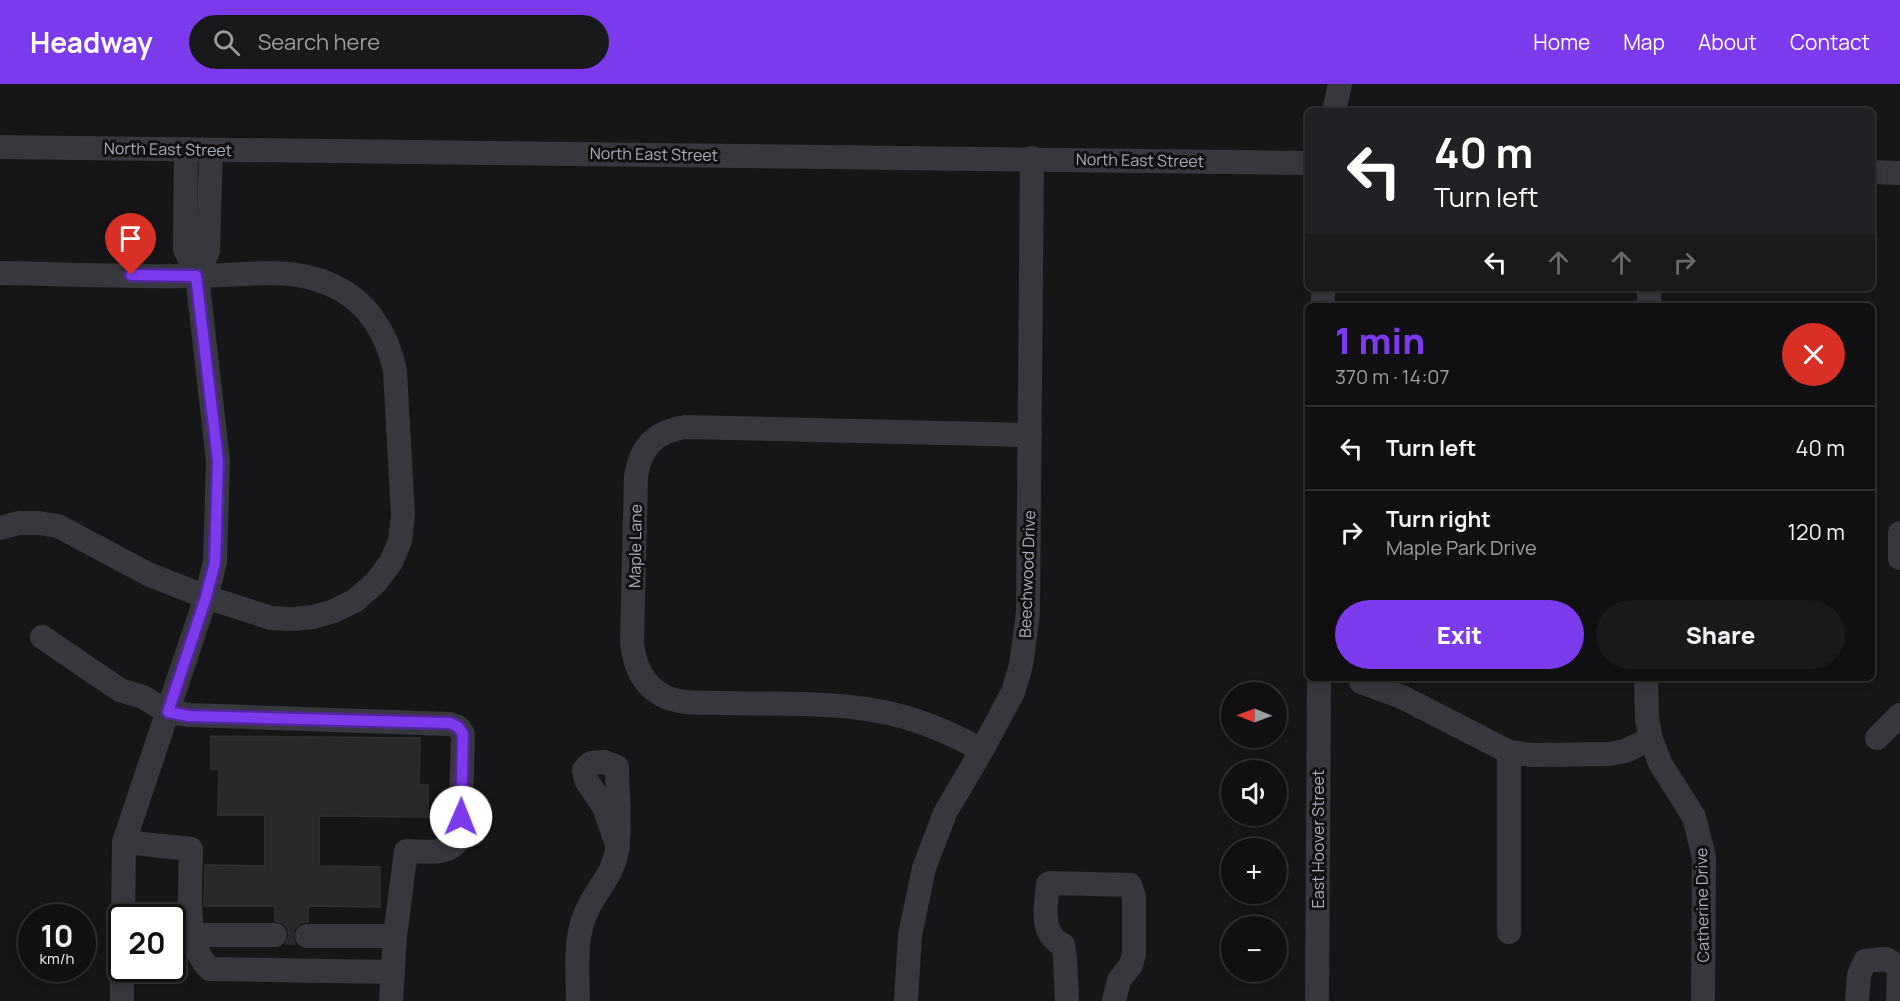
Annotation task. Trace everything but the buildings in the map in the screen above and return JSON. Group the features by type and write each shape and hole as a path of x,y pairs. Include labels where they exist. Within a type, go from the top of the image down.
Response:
{"street":[{"path":"1335,108 1340,84"},
{"name":"North East Street","path":"0,147 1305,163"},
{"path":"123,904 124,843 206,597 215,562 218,461 196,276 185,249 186,150"},
{"path":"196,276 208,251 211,150"},
{"name":"Beechwood Drive","path":"906,1001 910,935 924,868 945,813 1013,692 1025,642 1028,613 1032,158"},
{"path":"1875,172 1900,173"},
{"path":"0,273 196,276 290,274 309,277 347,293 373,318 391,350 395,371 403,515 400,542 391,562 376,582 356,600 334,611 313,617 271,618 206,597 148,574 58,526 38,522 19,523 0,528"},
{"name":"Maple Lane","path":"982,750 950,732 912,718 878,710 826,705 689,702 663,696 652,689 637,668 632,642 636,476 644,451 651,442 672,429 685,427 1030,435"},
{"path":"1900,533 1900,558"},
{"path":"42,637 120,690 143,697 168,712 189,716 450,723 458,727 463,734 460,838 449,850 406,850 394,936 391,1001"},
{"name":"East Hoover Street","path":"1317,1001 1319,681"},
{"name":"Catherine Drive","path":"1646,681 1647,719 1651,739 1660,763 1694,817 1704,857 1703,1001"},
{"path":"1360,682 1402,697 1509,752 1532,755 1610,754 1624,751 1651,739"},
{"path":"1877,738 1900,715"},
{"path":"1509,752 1509,932"},
{"path":"124,843 191,849 191,918 198,953 203,963 210,969 393,972"},
{"path":"578,1001 581,925 594,897 609,876 618,847"},
{"path":"1067,1001 1063,945 1056,942 1049,933 1046,923 1047,892 1050,883 1130,885 1134,896 1134,954 1131,965 1119,980 1114,1001"},
{"path":"194,935 274,936"},
{"path":"308,936 394,936"},
{"path":"1857,1001 1858,975 1865,961 1886,959 1899,967 1899,1001"},
{"path":"122,982 122,1001"}],"route":[{"path":"131,275 196,276 218,461 215,562 206,597 168,712 189,716 450,723 458,727 463,734 461,817"}]}
